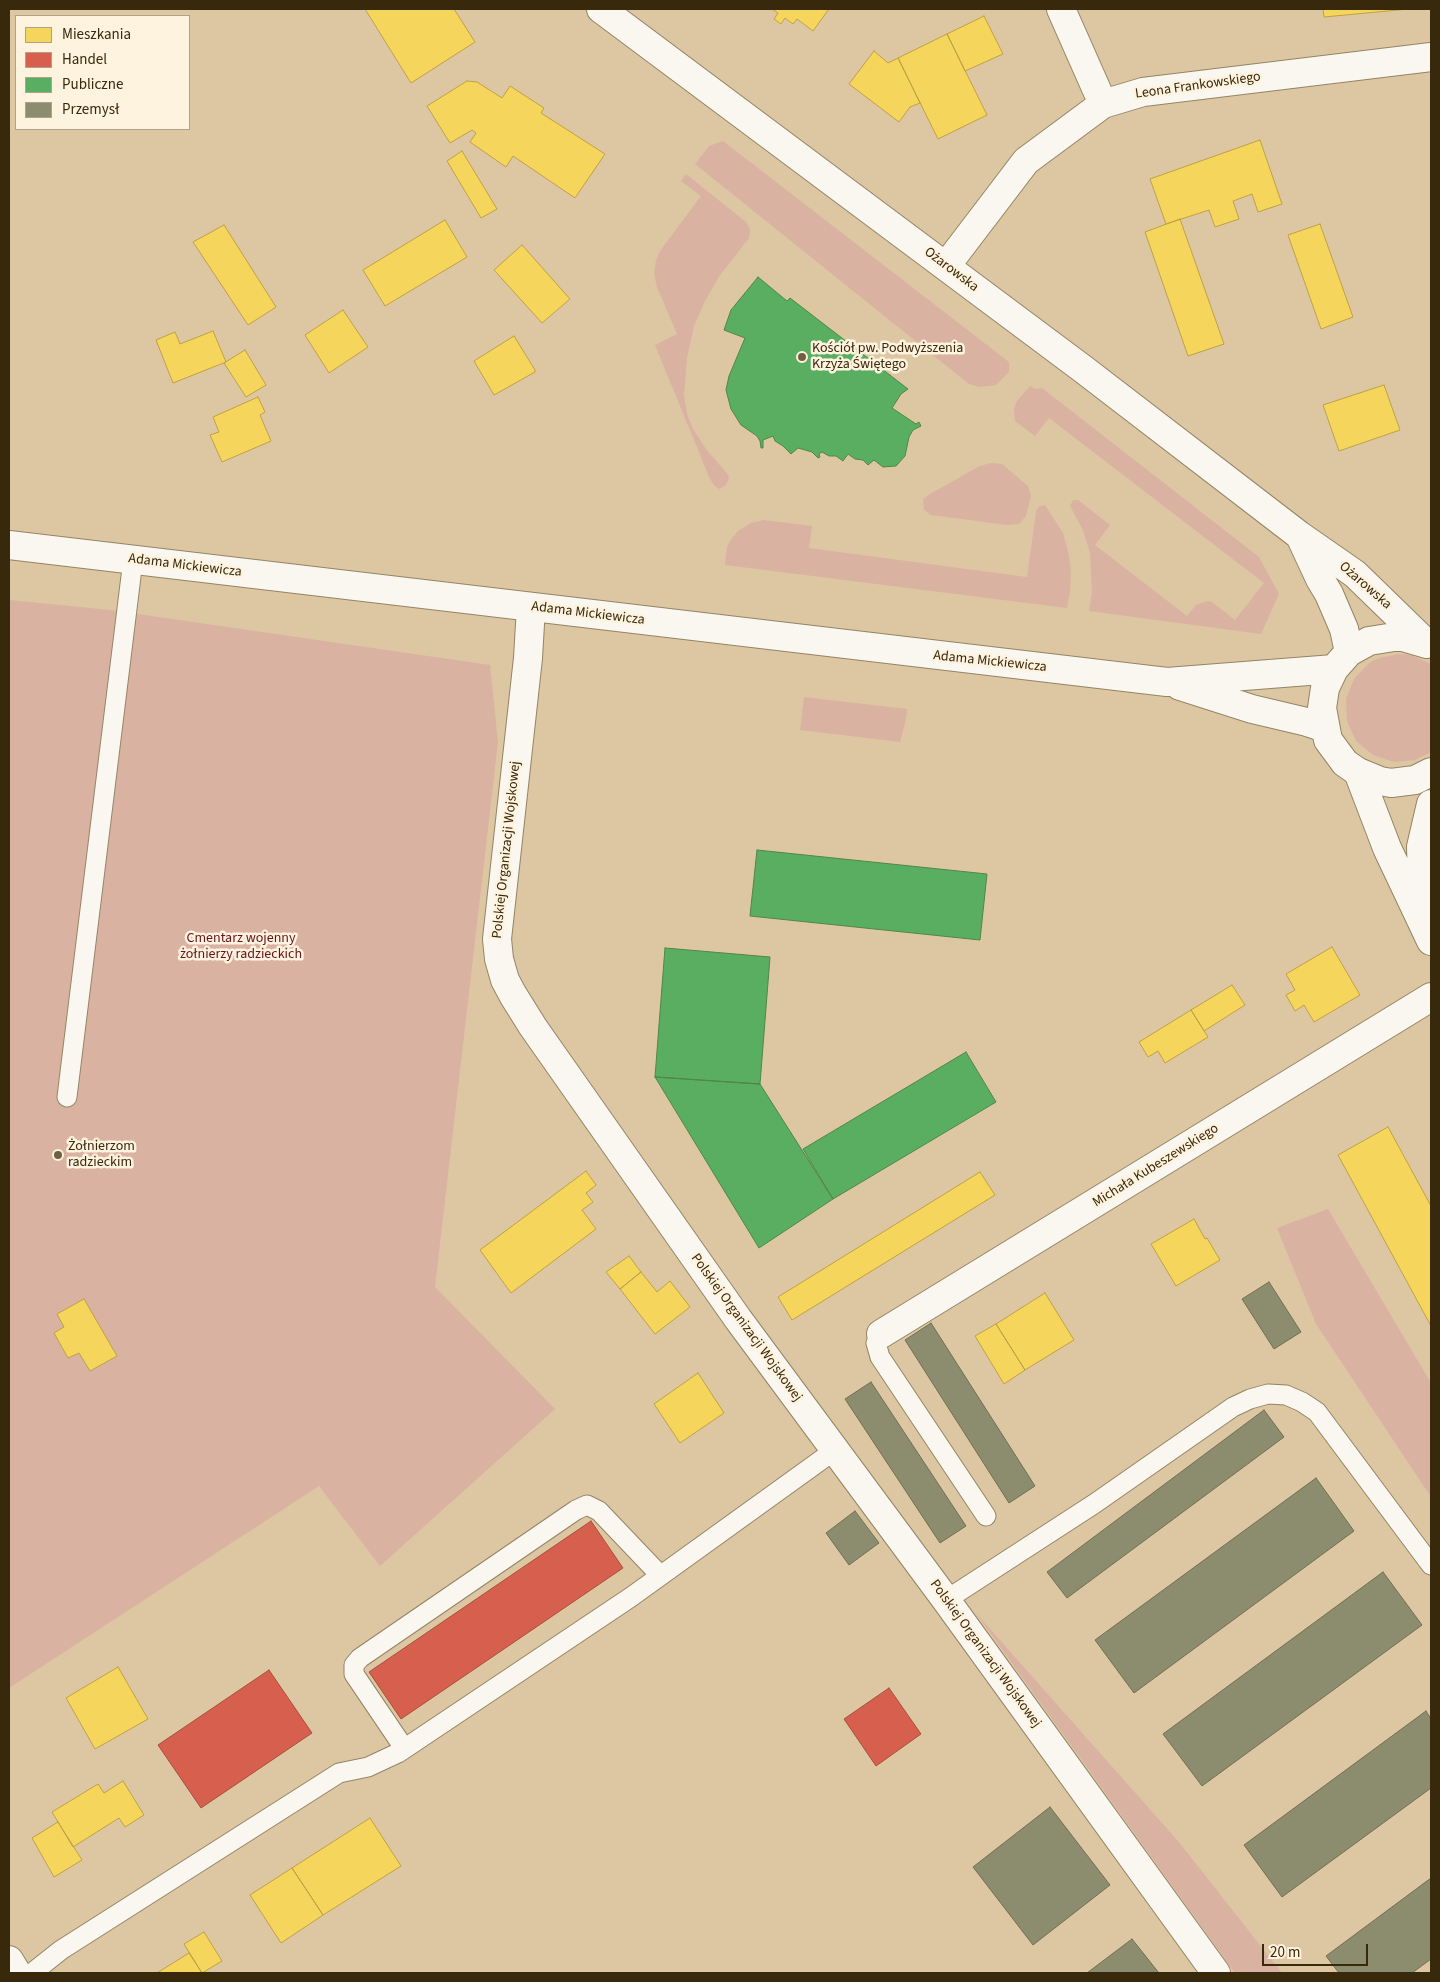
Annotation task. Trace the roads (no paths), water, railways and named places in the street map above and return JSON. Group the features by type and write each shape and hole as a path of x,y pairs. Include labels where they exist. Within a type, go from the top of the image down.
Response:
{"street":[{"name":"Ożarowska","path":"600,9 1091,374 1299,535 1355,574 1428,645"},
{"path":"1061,9 1103,104"},
{"name":"Leona Frankowskiego","path":"946,266 1026,160 1103,104 1143,92 1431,57"},
{"name":"Ożarowska","path":"1299,535 1329,594 1344,630 1341,660"},
{"name":"Adama Mickiewicza","path":"9,545 1166,682 1252,709 1325,728"},
{"name":"Polskiej Organizacji Wojskowej","path":"531,607 528,658 497,931 499,959 505,980 539,1035 738,1319 946,1600 1216,1973"},
{"path":"1428,645 1403,637 1369,642 1341,660 1323,696 1325,728 1328,740 1345,763 1358,772 1380,781 1391,783 1415,780 1431,772"},
{"name":"Adama Mickiewicza","path":"1166,682 1341,660"},
{"path":"1358,772 1387,848 1428,935"},
{"path":"1428,935 1421,847 1431,804"},
{"name":"Michała Kubeszewskiego","path":"881,1334 1431,997"},
{"path":"9,1960 17,1973"}],"lane":[{"path":"67,1097 133,560"},
{"path":"881,1334 876,1343 880,1357 986,1516"},
{"path":"946,1600 1094,1504 1233,1407 1250,1399 1268,1394 1286,1395 1302,1402 1317,1412 1431,1565"},
{"path":"32,1973 61,1950 339,1773 368,1768 387,1760 632,1597 835,1450"},
{"path":"404,1748 354,1674 354,1665 360,1658 568,1515 587,1505 599,1511 660,1575"}],"place":[{"name":"Kościół pw. Podwyższenia Krzyża Świętego","path":"802,357"},
{"name":"Żołnierzom radzieckim","path":"58,1155"}],"park label":[{"name":"Cmentarz wojenny żołnierzy radzieckich","path":"241,948"}]}
